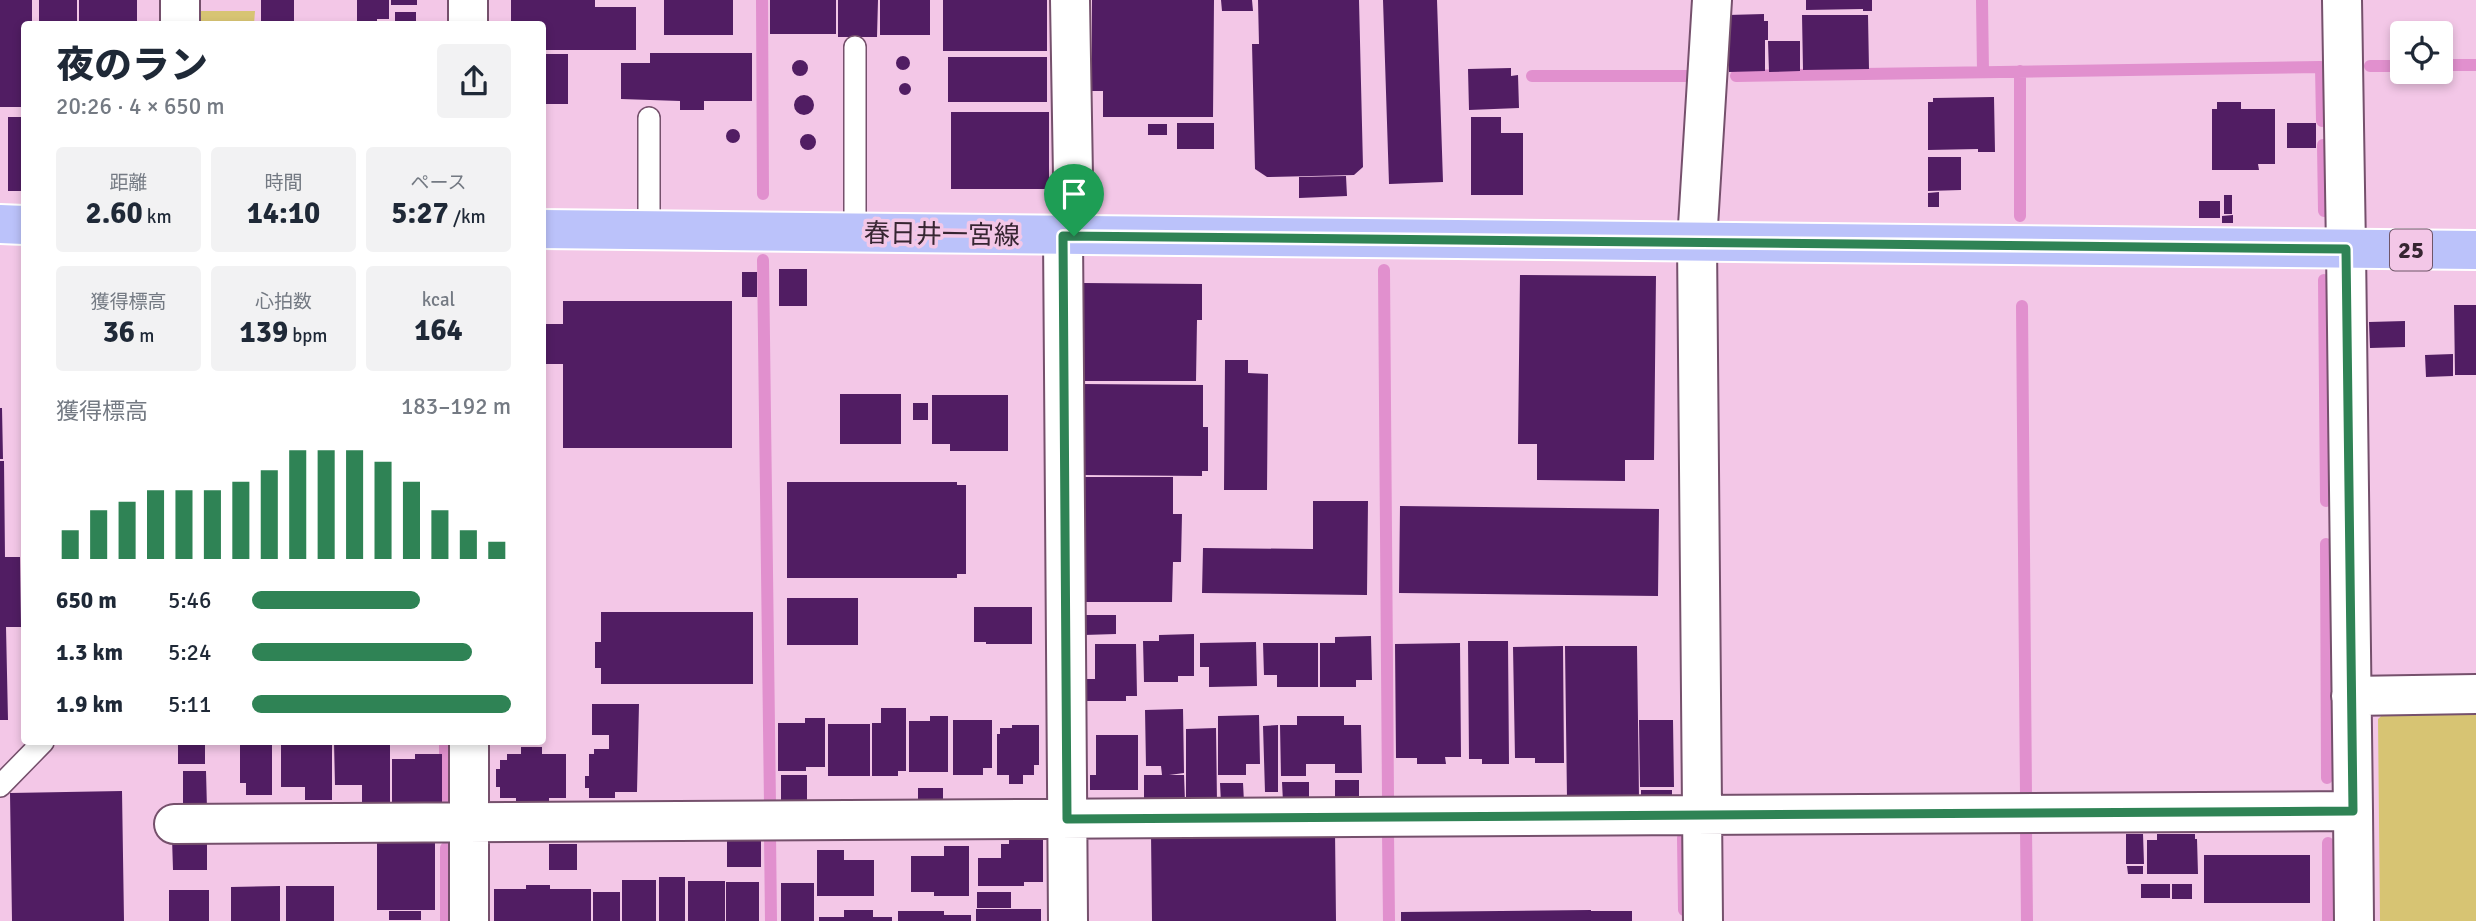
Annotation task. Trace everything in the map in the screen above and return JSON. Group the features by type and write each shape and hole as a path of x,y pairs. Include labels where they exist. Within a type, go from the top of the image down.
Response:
{"main road":[{"path":"0,224 21,225"},
{"name":"春日井一宮線","path":"546,229 2476,250"}],"street":[{"path":"180,0 180,21"},
{"path":"468,0 468,21"},
{"path":"1068,921 1070,0"},
{"path":"1703,921 1697,242 1712,0"},
{"path":"2342,0 2354,921"},
{"path":"2351,696 2476,694"},
{"path":"469,745 469,921"},
{"path":"174,824 2353,811"}],"lane":[{"path":"855,47 855,233"},
{"path":"649,118 649,230"},
{"path":"0,786 40,745"}],"shaded area":[{"path":"192,11 255,11 254,21 191,21"},
{"path":"2476,707 2476,921 2380,921 2378,719 2390,708"}],"building":[{"path":"0,0 32,0 32,21 21,21 21,107 0,107"},
{"path":"39,0 77,0 77,21 39,21"},
{"path":"79,0 137,0 137,21 79,21"},
{"path":"261,0 294,0 294,21 261,21"},
{"path":"357,0 389,0 389,19 357,21"},
{"path":"391,0 417,0 417,5 391,5"},
{"path":"511,0 595,0 595,7 636,7 636,50 546,50 546,21 511,21"},
{"path":"664,0 733,0 733,35 664,35"},
{"path":"770,0 836,0 836,34 770,34"},
{"path":"838,0 878,0 877,37 838,37"},
{"path":"880,0 930,0 930,35 880,35"},
{"path":"943,0 1047,0 1047,51 943,51"},
{"path":"1092,0 1214,0 1213,117 1103,117 1103,91 1092,91"},
{"path":"1221,0 1252,0 1253,11 1222,11"},
{"path":"1258,0 1359,0 1363,167 1354,175 1267,177 1255,169 1252,44 1259,44"},
{"path":"1383,0 1437,0 1443,182 1389,184"},
{"path":"1806,0 1872,0 1872,11 1806,10"},
{"path":"395,12 416,12 416,21 395,21"},
{"path":"1764,14 1764,21 1768,21 1765,71 1729,72 1728,15"},
{"path":"1802,15 1868,15 1869,69 1803,70"},
{"path":"1768,41 1800,41 1800,71 1769,72"},
{"path":"650,53 752,53 752,101 704,101 704,110 680,110 680,101 621,99 621,63 650,63"},
{"path":"546,54 568,54 568,104 546,104"},
{"path":"903,56 908,58 908,68 903,70 898,68 896,63 898,58"},
{"path":"948,57 1047,57 1047,102 948,102"},
{"path":"800,60 808,68 800,76 792,68"},
{"path":"1511,68 1511,76 1518,75 1519,108 1469,110 1468,69"},
{"path":"900,84 910,84 910,94 900,94"},
{"path":"804,95 811,98 814,105 811,112 804,115 797,112 794,105 797,98"},
{"path":"1994,97 1995,152 1978,152 1978,149 1928,150 1928,102 1933,102 1933,98"},
{"path":"2217,102 2241,102 2241,109 2275,109 2275,164 2258,164 2259,170 2212,170 2212,109 2217,109"},
{"path":"951,112 1049,112 1049,189 951,189"},
{"path":"8,117 21,117 21,191 8,191"},
{"path":"1471,117 1501,117 1501,133 1523,133 1523,195 1471,195"},
{"path":"1177,123 1214,123 1214,149 1177,149"},
{"path":"2287,123 2316,123 2316,148 2287,148"},
{"path":"1148,124 1167,124 1167,135 1148,135"},
{"path":"733,129 738,131 738,141 733,143 728,141 726,136 728,131"},
{"path":"808,134 816,142 808,150 800,142"},
{"path":"1928,157 1961,157 1961,190 1928,191"},
{"path":"1346,176 1347,196 1299,198 1299,177"},
{"path":"1939,192 1939,207 1928,207 1928,193"},
{"path":"2224,195 2232,195 2232,214 2224,214"},
{"path":"2199,201 2220,201 2220,218 2199,218"},
{"path":"2233,215 2233,223 2222,223 2222,216"},
{"path":"779,269 807,269 807,306 779,306"},
{"path":"742,272 757,272 757,297 742,297"},
{"path":"1520,275 1656,276 1654,460 1625,460 1625,481 1537,480 1537,444 1518,444"},
{"path":"1083,283 1202,284 1202,320 1197,320 1196,381 1082,381"},
{"path":"563,301 732,301 732,448 563,448 563,364 546,364 546,324 563,324"},
{"path":"2454,305 2476,305 2476,375 2455,375"},
{"path":"2405,321 2405,347 2370,348 2369,322"},
{"path":"2453,354 2453,376 2426,377 2425,355"},
{"path":"1225,360 1248,360 1248,373 1268,374 1267,490 1224,490"},
{"path":"1082,384 1203,385 1203,427 1208,427 1208,471 1202,471 1202,476 1081,475"},
{"path":"840,394 901,394 901,444 840,444"},
{"path":"932,395 1008,395 1008,451 950,451 950,444 932,444"},
{"path":"913,403 928,403 928,420 913,420"},
{"path":"2,408 3,459 0,459"},
{"path":"0,461 4,461 5,557 20,557 21,627 6,627 8,720 0,720"},
{"path":"1085,477 1173,477 1173,514 1182,514 1181,562 1173,562 1172,602 1084,602"},
{"path":"787,482 957,482 957,485 966,485 966,574 957,574 957,578 787,578"},
{"path":"1313,501 1368,501 1367,595 1202,593 1203,548 1313,549"},
{"path":"1400,506 1659,509 1658,596 1399,593"},
{"path":"787,598 858,598 858,645 787,645"},
{"path":"974,607 1032,607 1032,644 974,642"},
{"path":"601,612 753,612 753,684 601,684 601,668 595,668 595,642 601,642"},
{"path":"1084,615 1116,615 1116,634 1084,635"},
{"path":"1194,634 1194,676 1178,676 1178,682 1144,682 1143,641 1159,641 1159,635"},
{"path":"1371,636 1372,680 1356,680 1356,687 1320,687 1320,643 1335,643 1335,637"},
{"path":"1468,641 1508,641 1509,764 1482,764 1482,759 1469,759"},
{"path":"1256,642 1257,686 1209,687 1209,667 1200,667 1200,643"},
{"path":"1263,643 1318,643 1318,687 1277,687 1277,675 1264,675"},
{"path":"1460,643 1461,757 1445,757 1446,764 1417,764 1417,758 1396,758 1395,644"},
{"path":"1095,644 1136,644 1137,696 1126,696 1126,701 1087,701 1087,679 1095,679"},
{"path":"1563,646 1564,763 1535,763 1535,758 1515,758 1513,647"},
{"path":"1565,646 1637,646 1639,798 1567,799"},
{"path":"592,704 639,704 637,792 615,792 615,798 589,798 589,788 585,788 585,776 589,776 589,754 594,754 594,749 609,749 609,735 592,735"},
{"path":"881,708 906,708 906,771 898,771 898,776 872,776 872,723 881,723"},
{"path":"1183,709 1184,773 1169,775 1184,775 1185,802 1144,803 1144,775 1162,775 1161,766 1146,766 1145,710"},
{"path":"1259,715 1260,764 1246,764 1246,775 1218,775 1218,716"},
{"path":"930,716 948,716 948,772 909,772 909,721 930,721"},
{"path":"1297,716 1344,716 1344,725 1361,725 1362,773 1335,773 1335,764 1306,764 1306,776 1281,776 1280,725 1297,725"},
{"path":"805,718 825,718 825,767 806,767 806,771 778,771 778,723 805,723"},
{"path":"953,720 992,720 992,768 983,768 983,775 953,775"},
{"path":"1639,720 1673,720 1674,787 1640,787"},
{"path":"828,724 870,724 870,776 828,776"},
{"path":"1012,725 1039,725 1039,765 1034,765 1034,775 1023,775 1023,784 1009,784 1009,775 997,775 997,734 1000,734 1000,728 1012,728"},
{"path":"1278,725 1278,792 1265,792 1263,726"},
{"path":"1216,728 1217,802 1186,802 1186,729"},
{"path":"1096,735 1138,735 1138,790 1090,790 1090,775 1096,775"},
{"path":"178,745 205,745 205,764 178,764"},
{"path":"240,745 272,745 272,795 246,795 246,783 240,783"},
{"path":"281,745 332,745 332,800 305,800 305,787 281,787"},
{"path":"334,745 390,745 390,803 362,803 362,785 335,785"},
{"path":"521,747 542,747 542,754 566,754 566,798 549,798 549,804 516,804 516,798 500,798 500,787 496,787 496,769 500,769 500,760 507,760 507,754 521,754"},
{"path":"415,754 442,754 442,810 392,811 392,759 415,759"},
{"path":"183,771 206,771 207,809 183,809"},
{"path":"781,775 807,775 807,804 781,804"},
{"path":"1335,780 1359,780 1359,802 1335,802"},
{"path":"1282,782 1309,782 1309,802 1283,802"},
{"path":"1220,783 1243,783 1244,802 1221,803"},
{"path":"918,788 943,788 943,805 918,805"},
{"path":"1641,790 1672,790 1672,798 1641,798"},
{"path":"122,791 124,921 12,921 10,793"},
{"path":"1335,831 1336,921 1152,921 1151,833"},
{"path":"2126,834 2143,834 2144,864 2126,864"},
{"path":"2157,834 2195,834 2198,874 2147,874 2147,840 2157,840"},
{"path":"727,837 761,837 761,867 727,867"},
{"path":"172,838 207,838 207,870 173,870"},
{"path":"1009,840 1043,840 1043,882 1024,882 1024,886 978,886 978,858 1001,858 1001,844 1009,844"},
{"path":"377,841 435,841 435,910 377,910"},
{"path":"549,844 577,844 577,870 549,870"},
{"path":"944,846 969,846 969,896 934,896 934,892 911,892 911,856 944,856"},
{"path":"817,850 844,850 844,860 874,860 874,896 817,896"},
{"path":"2204,855 2310,855 2310,903 2204,903"},
{"path":"2127,866 2143,866 2143,874 2128,874"},
{"path":"659,877 685,877 685,921 659,921"},
{"path":"622,880 656,880 656,921 622,921"},
{"path":"688,881 725,881 725,921 688,921"},
{"path":"726,882 759,882 759,921 726,921"},
{"path":"781,883 814,883 814,921 781,921"},
{"path":"2141,884 2170,884 2170,898 2141,898"},
{"path":"2172,884 2192,884 2192,899 2172,899"},
{"path":"526,885 550,885 550,889 591,889 591,921 494,921 494,889 526,889"},
{"path":"280,886 280,921 231,921 231,887"},
{"path":"286,886 334,886 334,921 286,921"},
{"path":"169,890 209,890 209,921 169,921"},
{"path":"593,892 620,892 620,921 593,921"},
{"path":"977,892 1011,892 1011,908 977,908"},
{"path":"976,909 1041,909 1041,921 976,921"},
{"path":"844,910 873,910 873,917 892,917 892,921 819,921 819,917 844,917"},
{"path":"389,911 421,911 421,920 389,920"},
{"path":"898,911 944,911 944,915 971,915 971,921 898,921"},
{"path":"1632,911 1632,921 1401,921 1401,912"}],"waterway":[{"path":"762,0 763,194"},
{"path":"1982,0 1983,72"},
{"path":"2453,65 2476,65"},
{"path":"2370,66 2390,66"},
{"path":"1736,76 2321,67 2322,121"},
{"path":"2020,71 2020,216"},
{"path":"1532,76 1689,76"},
{"path":"2323,145 2324,211"},
{"path":"763,260 770,805"},
{"path":"1384,270 1388,798"},
{"path":"2324,280 2326,501"},
{"path":"2022,306 2026,796"},
{"path":"2326,544 2327,778"},
{"path":"445,745 445,797"},
{"path":"2026,828 2027,921"},
{"path":"1388,832 1389,921"},
{"path":"770,834 771,921"},
{"path":"1683,838 1684,910"},
{"path":"2328,843 2328,921"},
{"path":"446,848 446,921"}],"route":[{"path":"1063,236 1074,236 2346,249 2353,811 1067,819 1063,236"}]}
